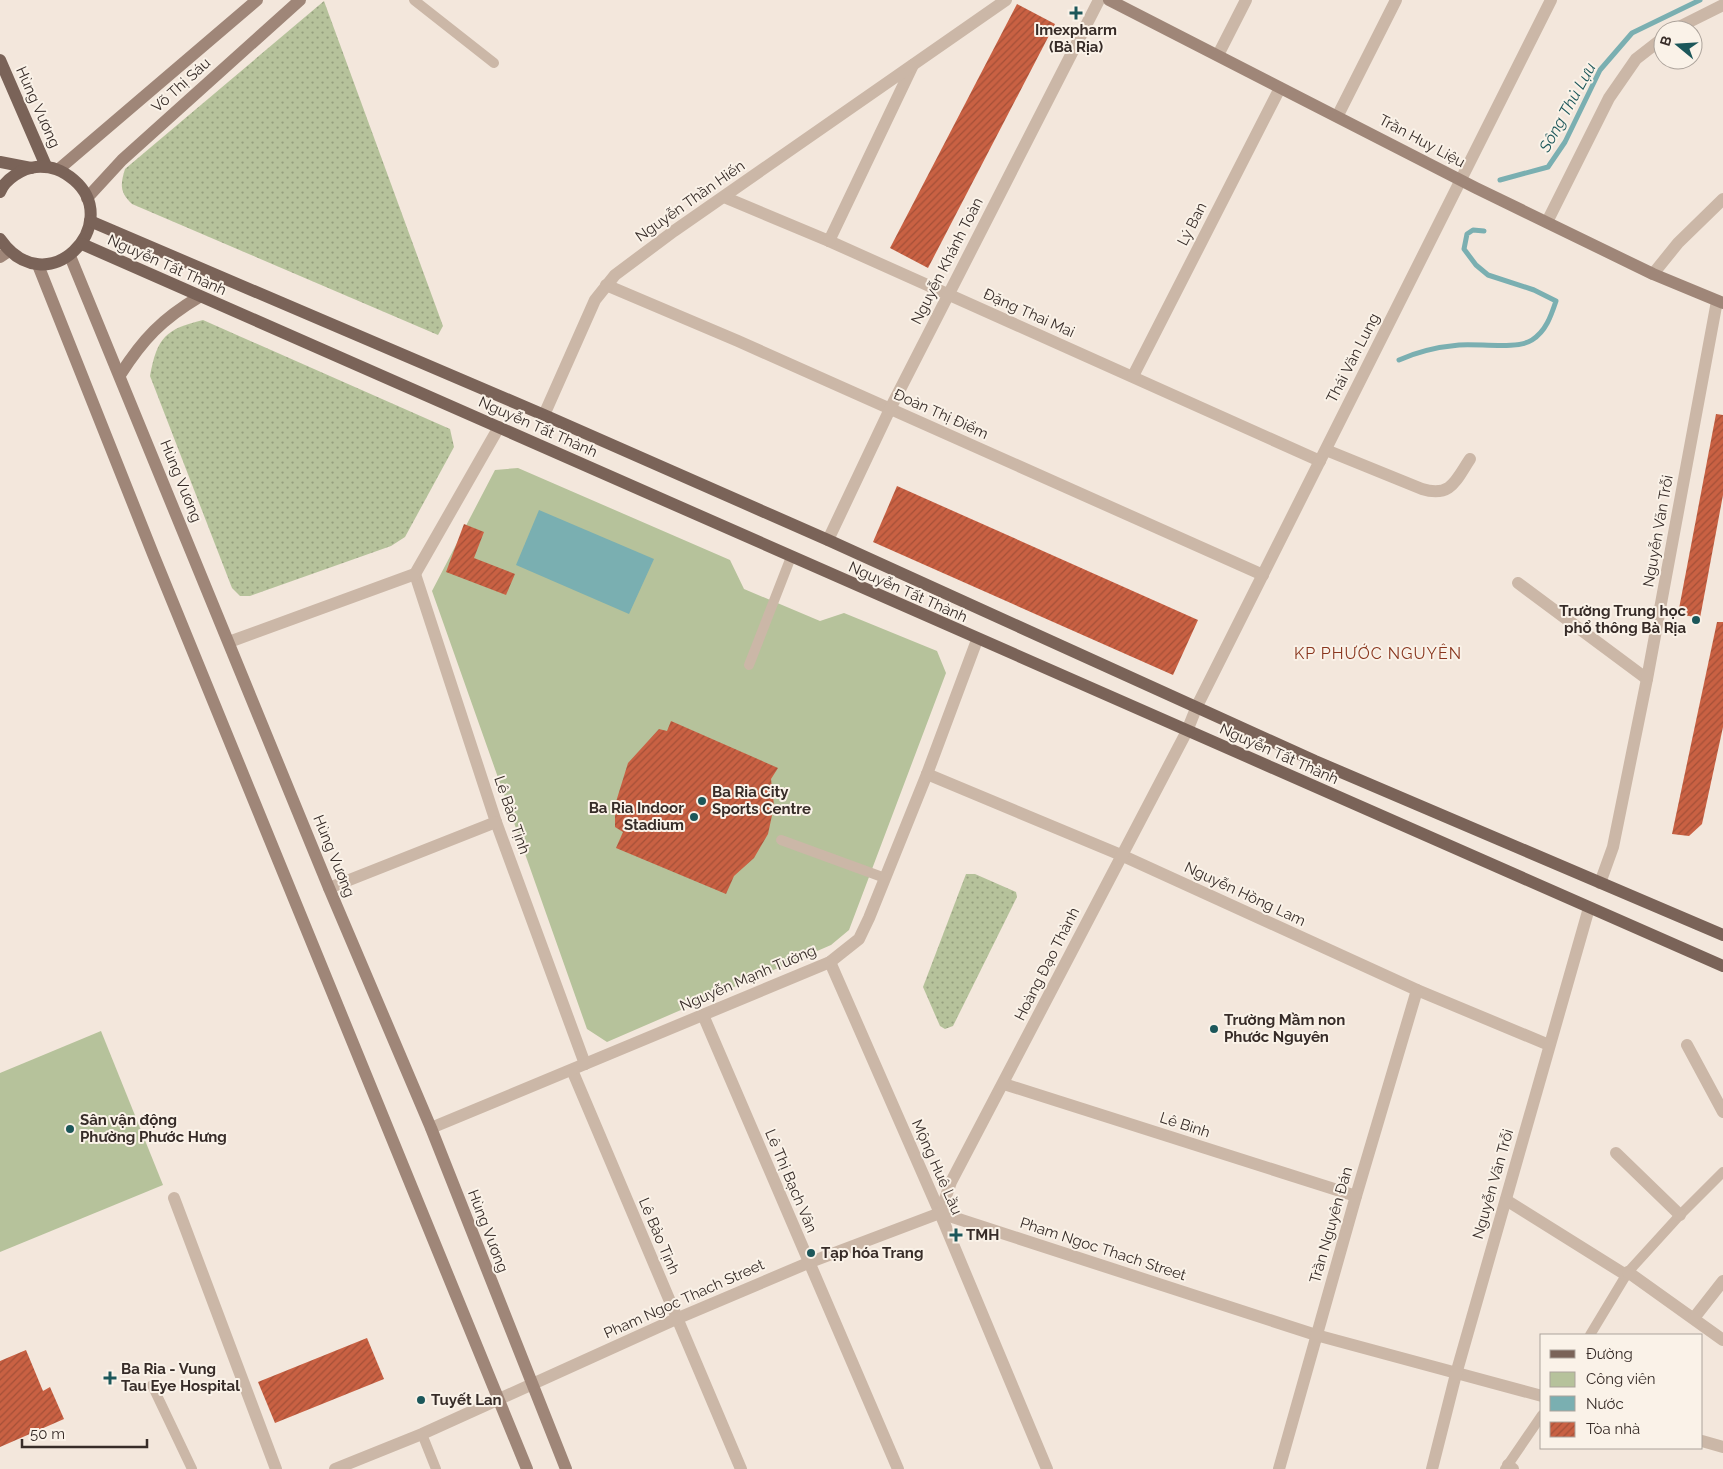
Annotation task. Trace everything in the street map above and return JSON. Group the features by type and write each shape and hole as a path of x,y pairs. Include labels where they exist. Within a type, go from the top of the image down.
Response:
{"main road":[{"name":"Võ Thị Sáu","path":"52,168 258,0"},
{"name":"Võ Thị Sáu","path":"87,198 122,160 300,0"},
{"name":"Trần Huy Liệu","path":"1110,0 1547,222 1653,274 1720,302"},
{"name":"Hùng Vương","path":"0,60 52,168"},
{"path":"0,162 31,168 52,168 78,184 87,198 90,221 82,244 70,256 54,263 38,265 4,254 0,239"},
{"path":"0,192 2,186 17,174 31,168"},
{"name":"Nguyễn Tất Thành","path":"90,221 544,415 828,540 1315,760 1723,935"},
{"name":"Nguyễn Tất Thành","path":"82,244 977,640 1723,966"},
{"name":"Hùng Vương","path":"70,256 329,888 431,1128 531,1385 566,1469"},
{"path":"38,265 156,563 527,1469"},
{"path":"120,375 146,336 170,316 199,297"}],"street":[{"name":"Nguyễn Thần Hiến","path":"544,415 595,300 606,285 632,262 1006,0"},
{"name":"Nguyễn Khánh Toàn","path":"828,540 890,409 1099,0"},
{"path":"1218,55 1246,0"},
{"path":"1338,115 1396,0"},
{"name":"Thái Văn Lung","path":"1187,731 1196,706 1551,0"},
{"path":"1693,20 1723,5"},
{"path":"1547,222 1608,98 1636,59 1653,46"},
{"name":"Nguyễn Thần Hiến","path":"829,241 914,64"},
{"name":"Lý Ban","path":"1133,376 1280,88"},
{"name":"Đặng Thai Mai","path":"724,197 829,241 1133,376 1323,455 1422,489 1437,492 1449,488 1455,483 1470,459"},
{"path":"1653,274 1678,244 1723,199"},
{"name":"Đoàn Thị Điểm","path":"606,285 1263,574"},
{"name":"Nguyễn Văn Trỗi","path":"1600,883 1613,846 1648,679 1720,302"},
{"path":"229,642 415,574 499,427"},
{"name":"Lê Bảo Tịnh","path":"415,574 496,822 585,1064"},
{"path":"1518,583 1648,679"},
{"name":"Nguyễn Mạnh Tường","path":"431,1128 830,962 859,939 927,774 977,640"},
{"name":"Hoàng Đạo Thành","path":"940,1213 951,1182 1004,1084 1120,855 1187,731"},
{"name":"Nguyễn Hồng Lam","path":"927,774 1120,855 1417,990 1549,1045"},
{"path":"329,888 496,822"},
{"name":"Nguyễn Văn Trỗi","path":"1432,1469 1456,1374 1589,908"},
{"name":"Mộng Huê Lầu","path":"830,962 940,1213 1047,1469"},
{"name":"Trần Nguyên Đán","path":"1279,1469 1356,1196 1417,990"},
{"name":"Lê Thị Bạch Vân","path":"703,1015 898,1469"},
{"path":"1687,1044 1723,1112"},
{"name":"Lê Bảo Tịnh","path":"572,1070 740,1469"},
{"name":"Lê Bình","path":"1004,1084 1356,1196"},
{"path":"1616,1153 1680,1214"},
{"path":"174,1198 276,1469"},
{"path":"1506,1200 1627,1273 1723,1340"},
{"name":"Pham Ngoc Thach Street","path":"335,1469 368,1463 422,1434 676,1319 808,1263 940,1213 1316,1335 1540,1395"},
{"path":"1694,1318 1723,1281"},
{"path":"1703,1441 1723,1447"}],"lane":[{"path":"414,0 494,63"},
{"path":"749,665 791,557"},
{"path":"781,840 885,878"},
{"path":"1591,1334 1627,1273 1680,1214 1723,1172"},
{"path":"152,1385 192,1469"},
{"path":"1509,1468 1540,1418"},
{"path":"422,1434 436,1469"}],"green space":[{"path":"324,1 443,326 438,335 132,204 123,192 122,180 125,169"},
{"path":"203,320 450,429 454,447 405,537 391,546 250,596 240,596 232,588 150,376 156,352 165,337 180,327"},
{"name":"Ba Ria City Sports Centre","path":"518,468 730,560 744,589 820,621 844,613 937,651 946,673 849,930 831,945 607,1042 587,1029 432,591 495,470"},
{"path":"966,874 975,874 1016,892 1017,897 953,1026 945,1029 940,1026 923,987"},
{"name":"Sân vận động Phường Phước Hưng","path":"101,1031 163,1185 0,1252 0,1073"}],"water":[{"path":"539,510 654,559 629,614 516,565"}],"building":[{"path":"1017,4 1055,24 928,268 890,248"},
{"path":"1716,414 1723,415 1723,495 1700,618 1678,614"},
{"path":"897,486 1198,620 1173,675 873,542"},
{"path":"464,524 484,532 474,558 515,574 506,595 446,572"},
{"path":"1717,622 1723,622 1723,727 1702,824 1689,836 1672,834"},
{"name":"Ba Ria Indoor Stadium","path":"671,721 778,768 771,779 774,806 768,834 754,858 734,876 726,894 616,848 623,832 615,827 615,805 628,763 659,729 667,731"},
{"path":"367,1338 384,1379 275,1423 258,1382"},
{"path":"26,1350 43,1391 50,1387 64,1419 0,1447 0,1361"}],"waterway":[{"name":"Sông Thủ Lựu","path":"1500,180 1548,167 1565,142 1600,70 1632,33 1700,0"},
{"name":"Sông Thủ Lựu","path":"1399,360 1421,352 1451,346 1517,345 1532,340 1544,328 1556,301 1534,290 1488,275 1476,265 1464,249 1467,234 1473,230 1484,231"}],"place":[{"name":"Imexpharm (Bà Rịa)","path":"1076,13"},
{"name":"Trường Trung học phổ thông Bà Rịa","path":"1696,620"},
{"name":"Ba Ria City Sports Centre","path":"702,801"},
{"name":"Ba Ria Indoor Stadium","path":"694,817"},
{"name":"Trường Mầm non Phước Nguyên","path":"1214,1029"},
{"name":"Sân vận động Phường Phước Hưng","path":"70,1129"},
{"name":"TMH","path":"956,1235"},
{"name":"Tạp hóa Trang","path":"811,1253"},
{"name":"Ba Ria - Vung Tau Eye Hospital","path":"110,1378"},
{"name":"Tuyết Lan","path":"421,1400"}],"district":[{"name":"KP PHƯỚC NGUYÊN","path":"1378,653"}]}
